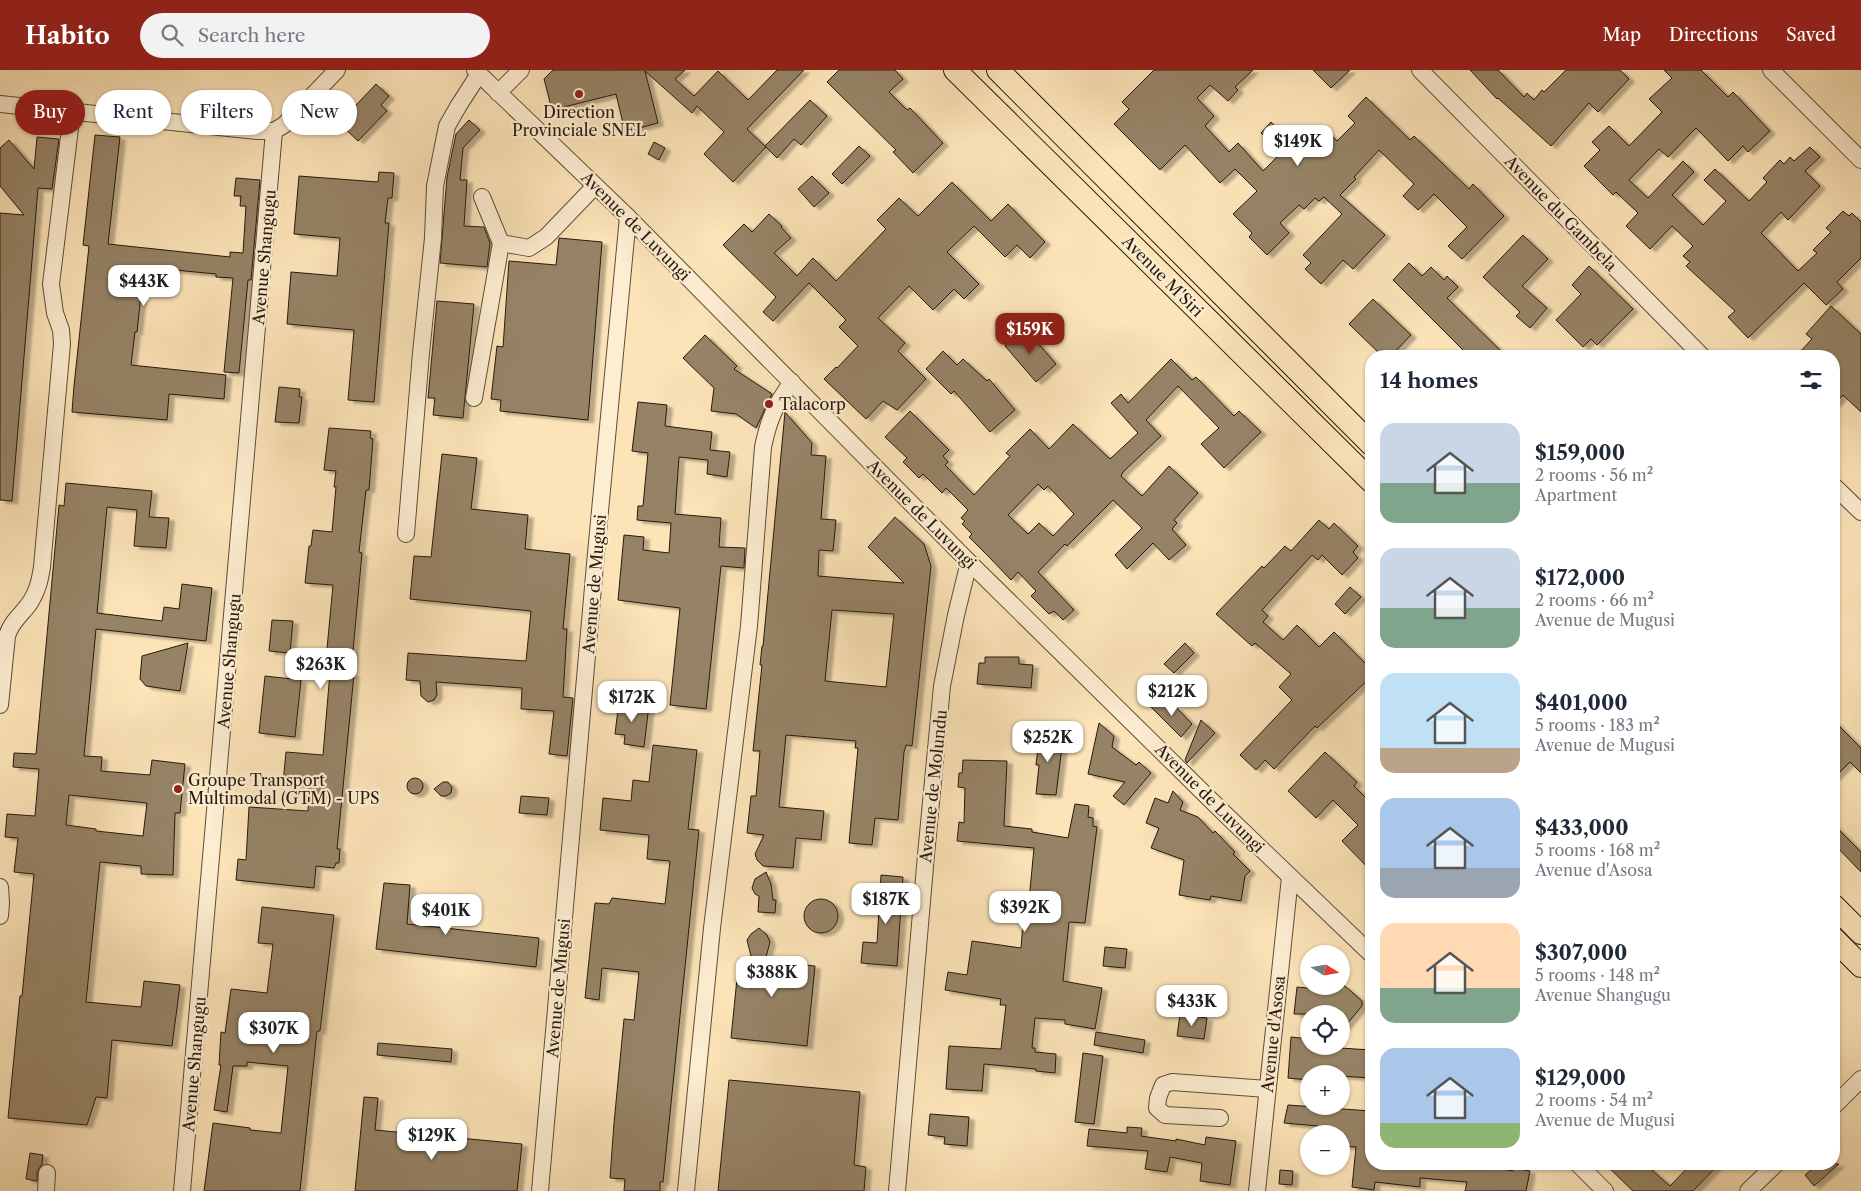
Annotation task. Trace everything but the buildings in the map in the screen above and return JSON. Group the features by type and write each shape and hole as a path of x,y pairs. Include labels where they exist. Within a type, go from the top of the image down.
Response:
{"highway":[{"name":"Avenue M'Siri","path":"955,70 1365,476"},
{"name":"Avenue M'Siri","path":"998,70 1365,438"},
{"path":"1840,912 1861,933"},
{"path":"1840,944 1861,966"}],"street":[{"path":"85,113 257,131 274,131 288,121 336,70"},
{"path":"498,93 522,70"},
{"name":"Avenue du Gambela","path":"1420,70 1696,350"},
{"path":"1771,70 1861,160"},
{"path":"406,534 421,353 433,238 435,186 447,126 477,72"},
{"name":"Avenue de Luvungi","path":"477,72 628,217 969,562 1365,948"},
{"path":"0,104 15,106"},
{"name":"Avenue Shangugu","path":"182,1191 274,131"},
{"path":"0,705 6,636 10,626 31,602 39,586 42,567 62,344 61,330 55,313 51,284 69,135"},
{"path":"501,243 529,248 546,237 596,186"},
{"path":"474,398 501,243 482,197"},
{"name":"Avenue de Mugusi","path":"540,1191 596,553 628,217"},
{"path":"686,1191 712,928 749,626 763,447 768,422 777,402 792,382"},
{"path":"1840,492 1861,512"},
{"name":"Avenue de Molundu","path":"897,1191 942,686 969,562"},
{"name":"Avenue d'Asosa","path":"1257,1191 1290,877"},
{"path":"0,887 0,916"},
{"path":"1840,1100 1861,1079"},
{"path":"1220,1118 1165,1115 1158,1108 1158,1098 1163,1085 1172,1082 1267,1089"},
{"path":"1582,1170 1593,1191"},
{"path":"1583,1170 1605,1191"},
{"path":"1748,1191 1770,1170"},
{"path":"46,1191 47,1173"}],"place":[{"name":"Direction Provinciale SNEL","path":"579,94"},
{"name":"Talacorp","path":"769,404"},
{"name":"Groupe Transport Multimodal (GTM) - UPS","path":"178,789"}]}
